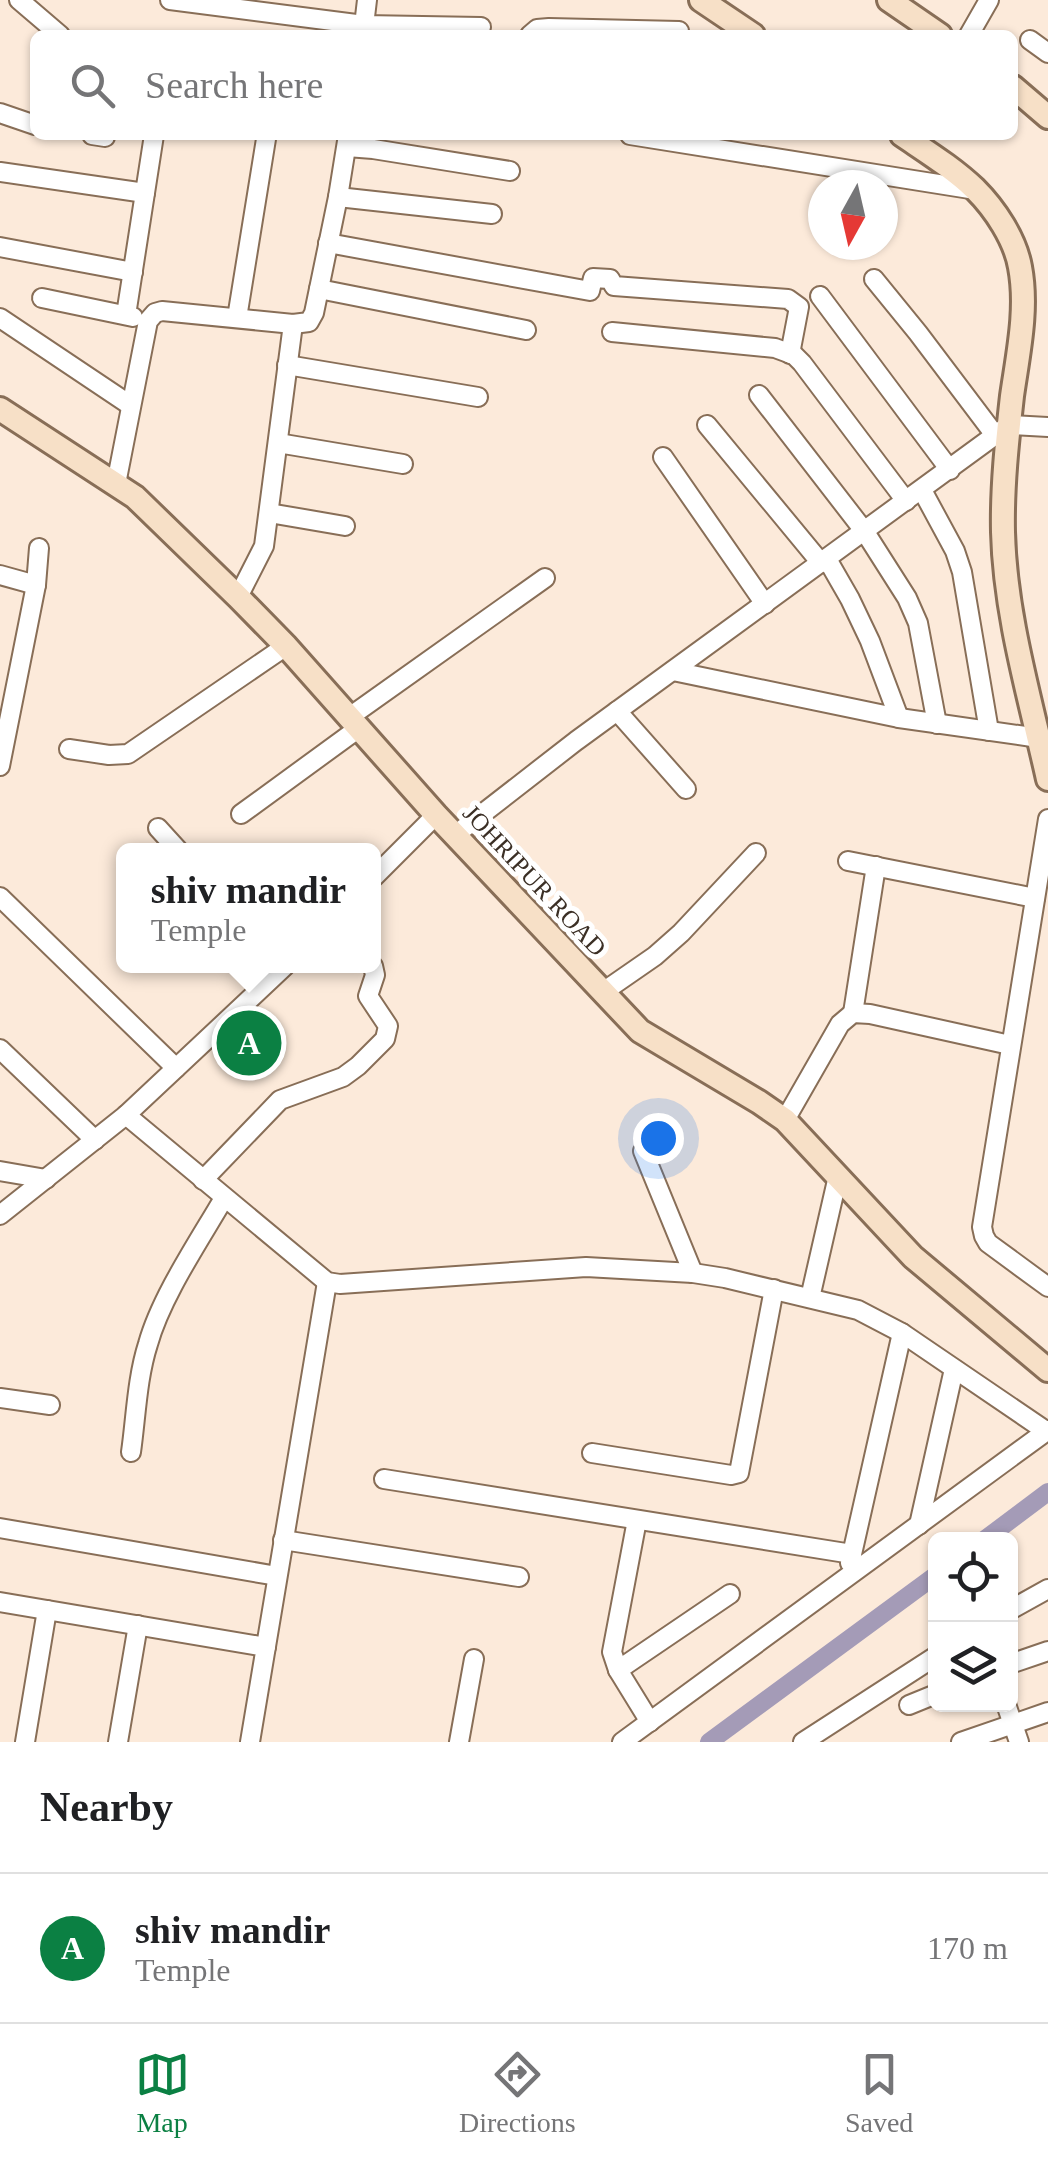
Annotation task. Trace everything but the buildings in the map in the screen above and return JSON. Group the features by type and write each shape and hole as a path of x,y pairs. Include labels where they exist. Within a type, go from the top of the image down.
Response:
{"street":[{"path":"19,0 54,30"},
{"path":"170,0 363,30 481,28"},
{"path":"363,30 366,0"},
{"path":"701,0 746,30"},
{"path":"889,0 933,30"},
{"path":"972,30 989,0"},
{"path":"537,30 636,30"},
{"path":"1030,40 1048,53"},
{"path":"1018,91 1048,117"},
{"path":"0,113 30,122"},
{"path":"126,315 153,140"},
{"path":"237,318 266,140"},
{"path":"661,140 976,190"},
{"path":"909,140 976,190 1009,235 1020,266 1023,304 1002,430 1003,533 1006,575 1048,779"},
{"path":"116,484 148,320 155,313 310,322 348,141 372,149 510,171"},
{"path":"0,172 145,193"},
{"path":"338,197 492,214"},
{"path":"328,243 590,290 593,278 610,279 614,286 788,299 798,307 790,354"},
{"path":"0,247 133,272"},
{"path":"874,279 1002,430"},
{"path":"319,289 526,330"},
{"path":"820,296 950,470"},
{"path":"42,298 148,320"},
{"path":"0,318 130,405"},
{"path":"238,597 264,546 293,324"},
{"path":"612,332 776,348 790,354 802,362 906,501"},
{"path":"287,365 478,396"},
{"path":"759,396 864,532 907,598 918,623 937,724"},
{"name":"JOHRIPUR ROAD","path":"0,408 134,497 238,597 640,1031 785,1120 913,1257 1048,1370"},
{"path":"708,425 824,561 850,599 899,718"},
{"path":"455,835 617,711 1002,430 1042,427"},
{"path":"278,443 403,464"},
{"path":"663,458 764,604"},
{"path":"922,490 955,550 962,572 989,731"},
{"path":"269,513 345,526"},
{"path":"0,766 36,585 39,548"},
{"path":"0,575 36,585"},
{"path":"240,814 545,578"},
{"path":"69,750 128,754 286,646"},
{"path":"673,671 899,718 1039,738"},
{"path":"617,711 686,789"},
{"path":"381,870 436,815"},
{"path":"1048,818 982,1227 988,1243 1048,1287"},
{"path":"158,828 172,843"},
{"path":"603,992 682,934 756,853"},
{"path":"848,861 1035,898"},
{"path":"785,1120 840,1024 853,1013 876,866"},
{"path":"0,896 176,1068"},
{"path":"0,1215 126,1115 278,973"},
{"path":"203,1180 280,1100 344,1077 385,1040 388,1026 368,996 375,973"},
{"path":"853,1013 1010,1045"},
{"path":"0,1049 96,1140"},
{"path":"126,1115 327,1282 586,1267 693,1273 774,1288 858,1310 902,1334 1047,1430 622,1742"},
{"path":"643,1151 693,1273"},
{"path":"0,1172 46,1178"},
{"path":"810,1298 838,1176"},
{"path":"131,1452 146,1348 154,1325 224,1198"},
{"path":"250,1742 327,1282"},
{"path":"592,1453 732,1476 739,1473 774,1288"},
{"path":"847,1578 902,1334"},
{"path":"919,1525 954,1369"},
{"path":"0,1398 50,1404"},
{"path":"384,1479 852,1554"},
{"path":"637,1520 613,1642 614,1661 650,1722"},
{"path":"0,1528 277,1576"},
{"path":"283,1540 519,1578"},
{"path":"1018,1606 1048,1589"},
{"path":"618,1670 730,1594"},
{"path":"0,1602 266,1648"},
{"path":"25,1742 47,1610"},
{"path":"118,1742 138,1626"},
{"path":"1018,1661 1048,1651"},
{"path":"460,1742 474,1660"},
{"path":"811,1739 928,1661"},
{"path":"909,1705 928,1697"},
{"path":"960,1742 1016,1733 1048,1712"}],"waterway":[{"path":"995,1532 1048,1492"},
{"path":"709,1742 928,1581"}],"place":[{"name":"shiv mandir","path":"249,1043"}]}
